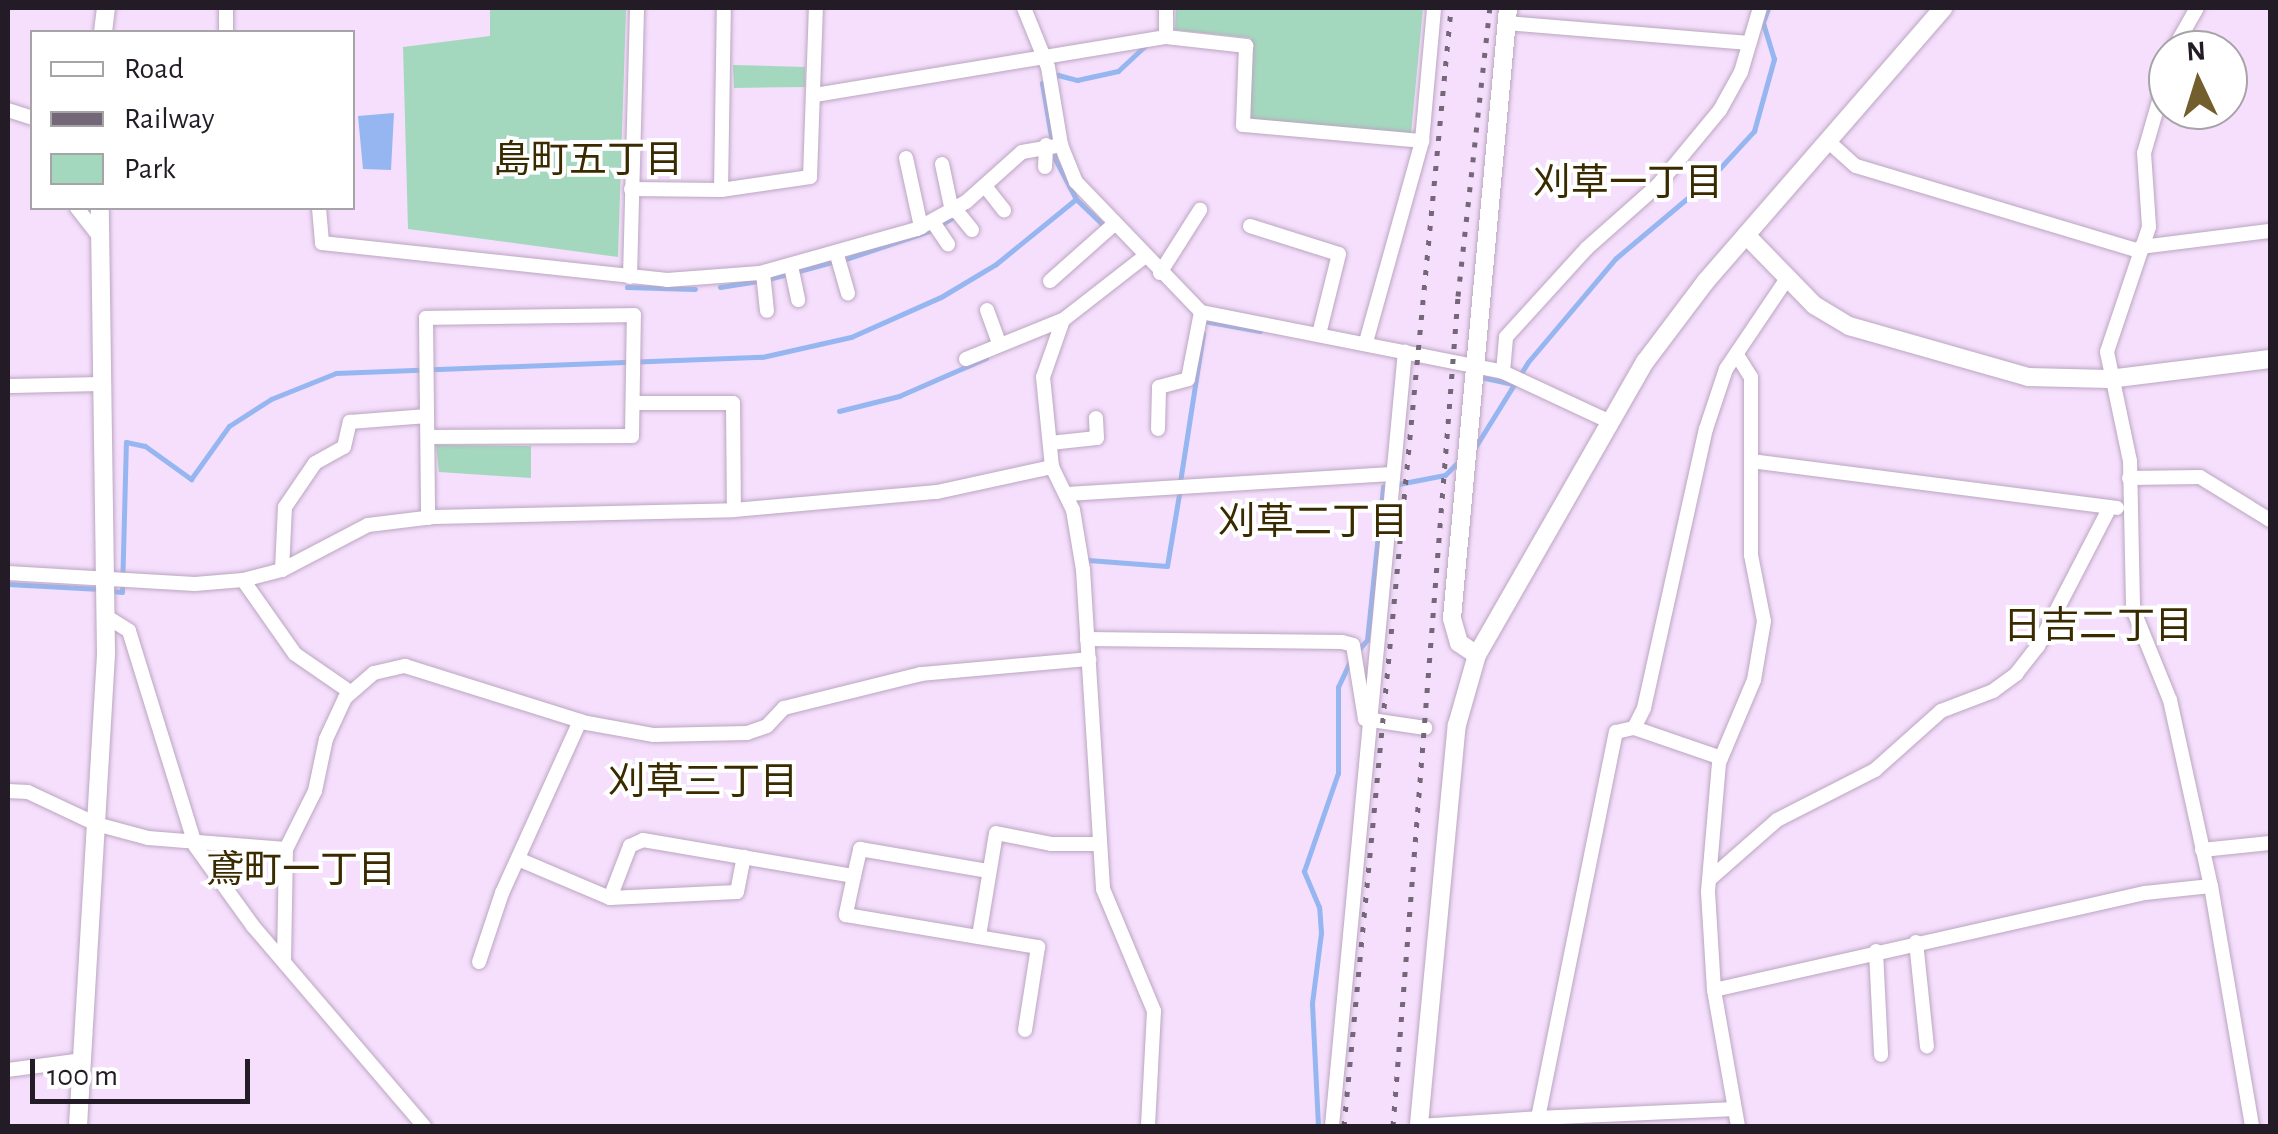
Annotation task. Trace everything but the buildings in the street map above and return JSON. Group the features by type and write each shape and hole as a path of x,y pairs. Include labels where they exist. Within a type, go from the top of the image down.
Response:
{"street":[{"path":"630,277 637,8"},
{"path":"721,190 724,8"},
{"path":"631,189 721,190 810,177 816,8"},
{"path":"1024,8 1043,54 1053,145 1076,182 1112,225 1201,312 1503,372 1606,420"},
{"path":"1166,8 1166,38"},
{"path":"1366,342 1422,141 1434,8"},
{"path":"1503,372 1506,337 1691,146 1732,90 1760,8"},
{"path":"1734,1109 1556,1122 1538,1118 1419,1125 1457,726 1477,655 1606,420 1746,235 1943,8"},
{"path":"2184,30 2197,8"},
{"path":"1477,655 1459,644 1452,618 1507,16 1748,43"},
{"path":"815,95 1043,54 1166,38 1246,46 1243,125 1422,141"},
{"path":"2150,130 2146,143 2149,227 2107,352 2129,478 2133,610 2170,700 2211,886 2252,1126"},
{"path":"1829,142 1856,166 2140,249 2270,230"},
{"path":"1045,167 1053,145"},
{"path":"319,210 322,243 630,277 763,272 837,254 927,225 954,210 1022,152 1053,145"},
{"path":"906,158 927,225 948,244"},
{"path":"942,164 954,210 972,230"},
{"path":"985,186 1004,210"},
{"path":"78,210 101,239"},
{"path":"78,1126 107,617 100,210"},
{"path":"1160,273 1200,210"},
{"path":"1050,281 1112,225"},
{"path":"1250,226 1339,254 1319,334"},
{"path":"1746,235 1814,305 1848,326 1922,350 2054,382 2270,359"},
{"path":"837,254 848,292"},
{"path":"966,359 1063,320 1144,257"},
{"path":"790,266 798,300"},
{"path":"763,272 767,312"},
{"path":"1634,728 1644,708 1706,429 1737,355 1788,277"},
{"path":"986,310 1000,345"},
{"path":"1158,429 1159,386 1188,379 1201,312"},
{"path":"428,436 632,436 637,403 634,315 426,318 428,518"},
{"path":"1063,320 1044,362 1052,467 1066,494 1077,531 1100,844 1110,913 1154,1011 1148,1126"},
{"path":"1332,1126 1404,351"},
{"path":"1737,355 1751,377 1751,554 1764,620 1754,680 1721,758 1711,878 1714,990 1738,1126"},
{"path":"8,386 104,384"},
{"path":"637,403 733,403 734,510"},
{"path":"282,570 286,507 315,463 344,447 350,422 427,416"},
{"path":"1050,443 1097,438 1096,418"},
{"path":"1751,461 2109,509 2128,507"},
{"path":"8,572 243,580 282,570 365,525 428,518 734,510 947,490 1052,467"},
{"path":"1066,494 1392,474"},
{"path":"2129,478 2200,477 2270,520"},
{"path":"1711,878 1777,820 1875,770 1941,712 1992,691 2016,674 2038,646 2109,509"},
{"path":"243,580 295,654 350,692"},
{"path":"107,617 129,631 196,847 284,962 424,1126"},
{"path":"1087,639 1353,645 1365,719 1425,728"},
{"path":"284,962 286,849 350,692 374,674 405,666 580,721 654,735 748,733 767,726 784,708 922,674 1089,660"},
{"path":"479,962 518,859 580,721"},
{"path":"1538,1118 1616,732 1634,728 1721,758"},
{"path":"8,792 28,792 96,824 196,847 286,849"},
{"path":"979,936 996,833 1100,844"},
{"path":"610,898 630,846 643,840 854,876"},
{"path":"2202,850 2270,843"},
{"path":"987,871 860,849 846,915 1038,948 1025,1030"},
{"path":"518,859 610,898 738,892 744,857"},
{"path":"1714,990 2145,893 2211,886"},
{"path":"1916,942 1927,1046"},
{"path":"1876,951 1881,1055"},
{"path":"8,1070 84,1060"}],"green space":[{"path":"490,8 626,8 618,257 408,229 403,47 490,36"},
{"path":"1176,8 1423,8 1411,134 1246,122 1251,38 1175,30"},
{"path":"733,65 805,67 805,87 734,88"},
{"path":"436,445 531,446 531,478 439,472"}],"water":[{"path":"394,113 391,170 363,169 358,116"}],"waterway":[{"path":"1474,449 1528,362 1616,258 1709,180 1754,131 1774,59 1763,22 1768,8"},
{"path":"111,591 122,592 126,442 145,446 191,479 229,426 271,399 336,373 762,357 851,337 941,297 996,264 1076,199 1055,159 1042,83 1058,75 1077,80 1118,71 1147,44"},
{"path":"1076,199 1101,223"},
{"path":"940,225 955,216"},
{"path":"843,260 929,231"},
{"path":"795,272 832,262"},
{"path":"768,279 788,274"},
{"path":"720,287 758,281"},
{"path":"627,287 695,289"},
{"path":"1204,321 1260,331"},
{"path":"1180,482 1203,334"},
{"path":"839,411 899,396 986,358"},
{"path":"1485,378 1513,384"},
{"path":"1358,650 1367,640 1383,487 1445,475 1462,458"},
{"path":"1088,560 1167,566 1179,494"},
{"path":"8,584 100,589"},
{"path":"1318,1126 1312,1003 1321,933 1319,907 1304,871 1338,773 1338,687 1351,659"}],"railway":[{"path":"1344,1126 1451,8"},
{"path":"1393,1126 1458,296 1490,8"}],"district":[{"name":"島町五丁目","path":"588,162"},
{"name":"刈草一丁目","path":"1628,185"},
{"name":"刈草二丁目","path":"1313,524"},
{"name":"日吉二丁目","path":"2098,628"},
{"name":"刈草三丁目","path":"703,784"},
{"name":"鳶町一丁目","path":"301,872"}]}
